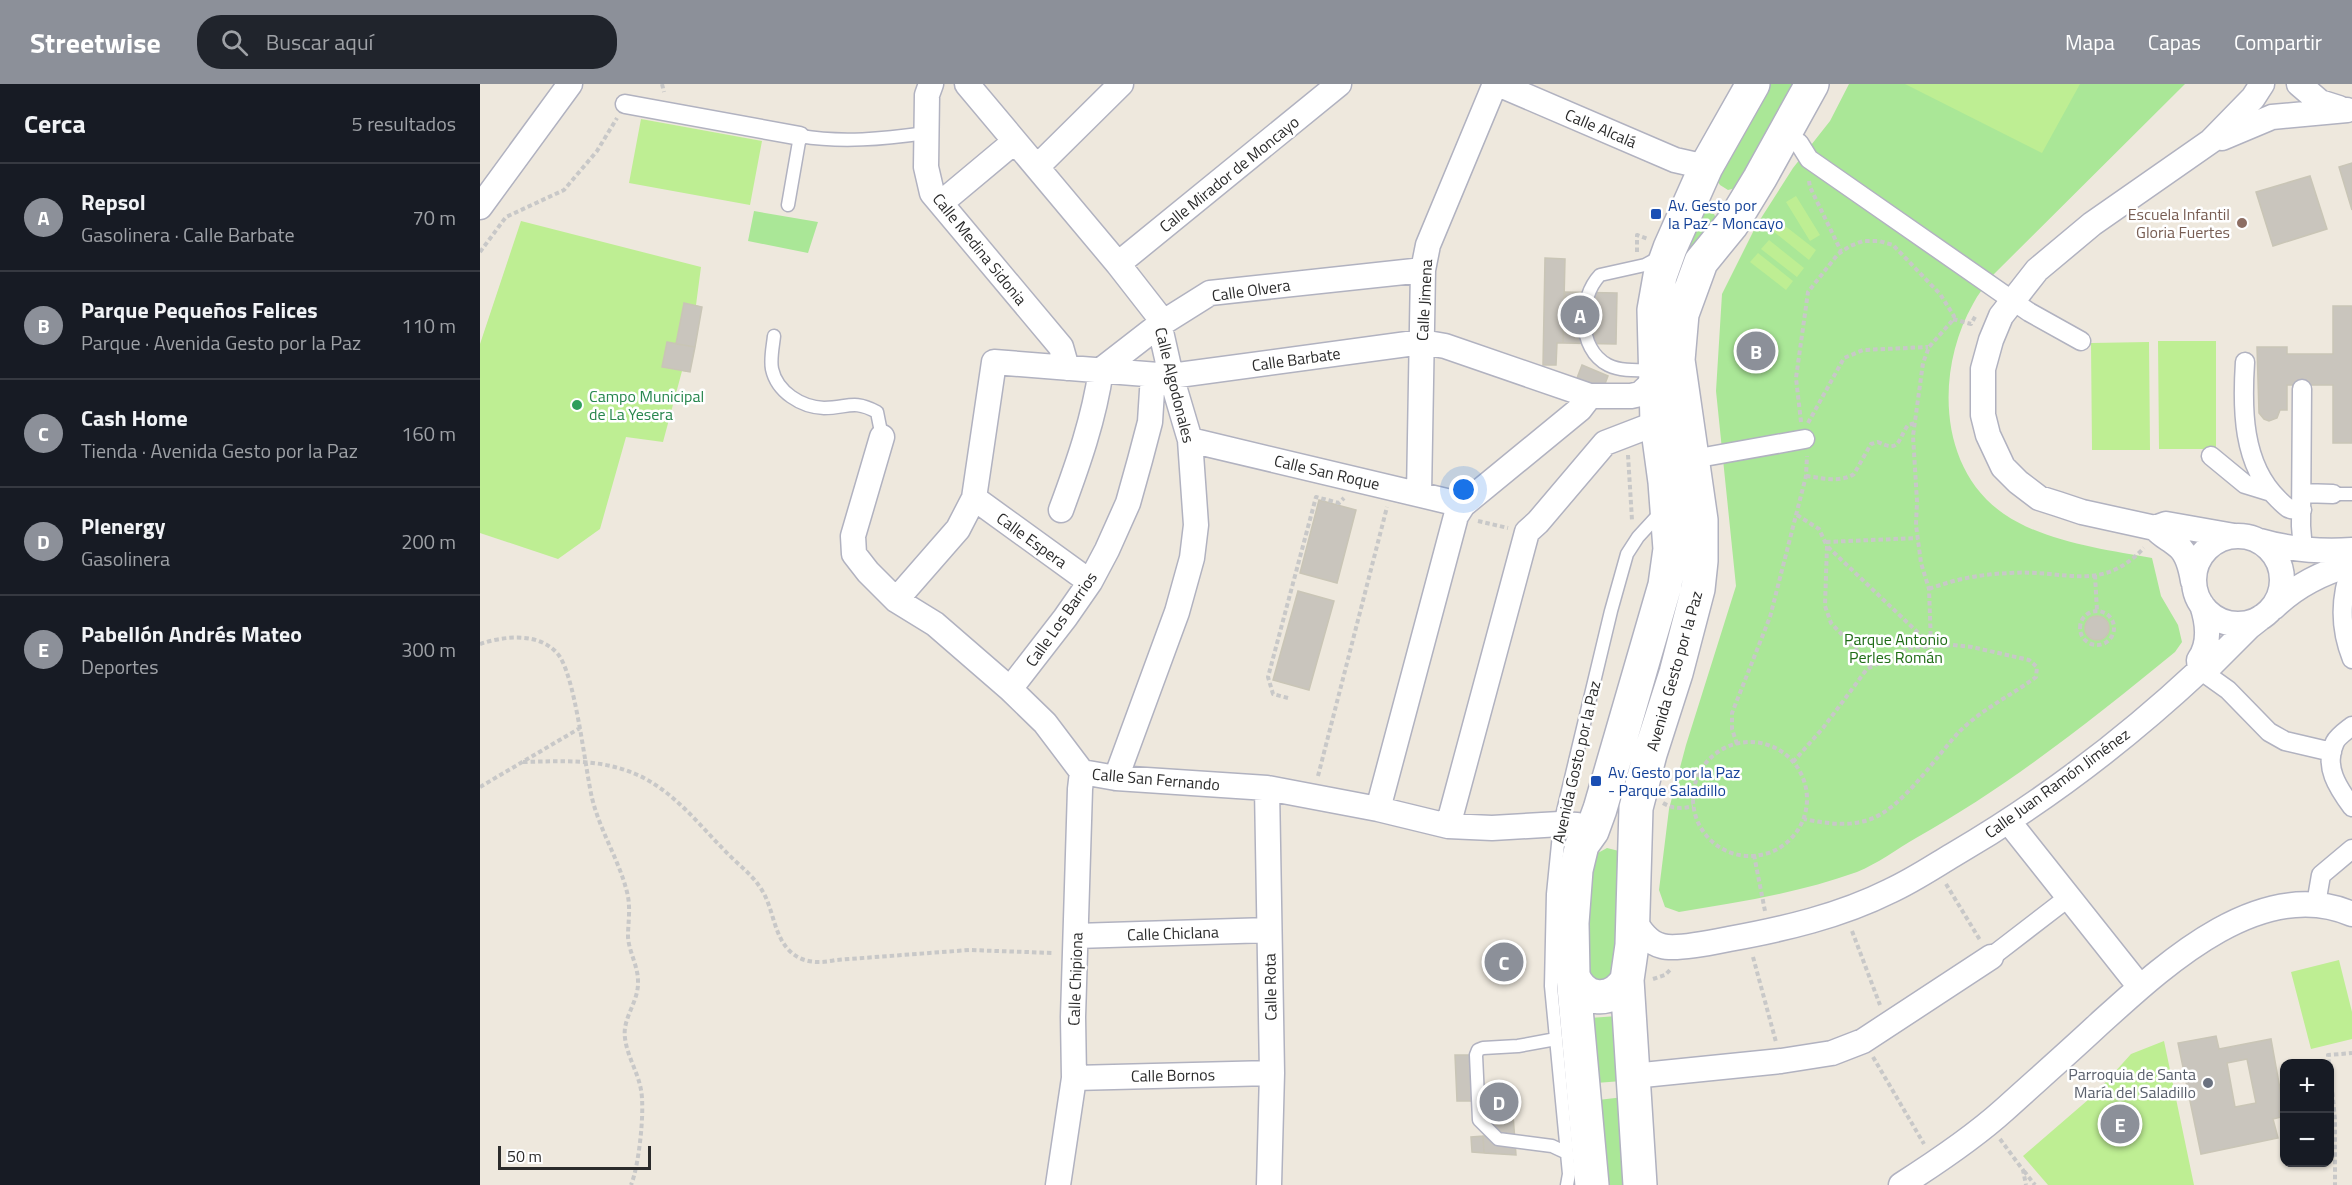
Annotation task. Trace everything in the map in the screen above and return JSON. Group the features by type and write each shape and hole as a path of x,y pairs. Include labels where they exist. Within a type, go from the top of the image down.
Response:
{"main road":[{"name":"Avenida Gesto por la Paz","path":"1592,1185 1573,976 1572,923 1576,870 1581,844 1593,831 1665,585 1670,549 1657,423 1654,310 1660,276 1670,248 1706,167 1753,84"},
{"name":"Avenida Gesto por la Paz","path":"1640,1185 1629,973 1636,808 1650,754 1676,673 1698,589 1701,561 1701,520 1678,360 1682,314 1701,262 1732,224 1812,84"},
{"path":"1706,167 1707,185 1719,198 1737,200 1752,190"},
{"path":"1593,831 1610,826 1618,828 1626,832 1635,847"},
{"path":"1573,976 1582,991 1598,998 1616,994 1629,973"}],"street":[{"path":"480,207 570,84"},
{"name":"Calle Medina Sidonia","path":"931,84 927,94 926,167 932,193 1060,347 1066,368"},
{"name":"Calle Algodonales","path":"967,84 1157,314 1162,375 1190,440 1196,525 1192,558 1177,612 1116,778"},
{"path":"1037,167 1121,84"},
{"name":"Calle Mirador de Moncayo","path":"1118,264 1339,84"},
{"name":"Calle Alcalá","path":"1497,84 1674,160 1706,167"},
{"name":"Calle Jimena","path":"1419,494 1423,270 1428,245 1497,84"},
{"path":"2002,294 2037,270 2092,224 2211,141 2253,98 2262,84"},
{"path":"2299,84 2320,102 2350,110"},
{"path":"625,104 800,136"},
{"path":"2211,141 2229,136 2248,125 2272,117 2350,110"},
{"path":"941,203 1014,142"},
{"path":"1799,142 1811,160 2002,294 2081,341"},
{"name":"Calle Olvera","path":"1101,370 1159,325 1210,293 1423,270"},
{"path":"2002,294 2001,316 1990,340 1983,380 1983,415 1994,451 2003,467 2039,498 2082,512 2155,528 2166,524 2245,538 2285,548 2336,552 2352,550"},
{"name":"Calle Barbate","path":"974,498 994,362 1162,375 1422,342 1445,346 1590,396 1640,394 1655,375"},
{"path":"2246,362 2243,398 2246,433 2258,472 2271,492 2287,508 2333,494"},
{"path":"1061,510 1083,452 1098,393 1101,370"},
{"name":"Calle Los Barrios","path":"1010,689 1065,618 1090,582 1107,550 1128,503 1162,375"},
{"path":"2302,389 2303,550"},
{"path":"1378,809 1459,510 1580,409 1590,396"},
{"path":"1448,826 1527,532 1605,443 1657,423"},
{"name":"Calle San Fernando","path":"882,437 853,536 854,554 896,600 935,624 1010,689 1045,723 1082,772 1116,778 1267,788 1378,809 1448,826 1492,828 1560,824 1577,825 1593,831"},
{"path":"1693,459 1805,439"},
{"name":"Calle San Roque","path":"1190,440 1419,494 1459,510"},
{"path":"2211,456 2220,466 2246,484 2271,492"},
{"path":"896,600 958,529 974,498"},
{"name":"Calle Espera","path":"974,498 1090,582"},
{"path":"2155,528 2162,537 2179,546 2191,568 2207,621 2204,652 2199,660 2200,670 2228,690 2269,732 2293,743 2332,752"},
{"path":"2223,538 2245,538 2274,554 2282,576 2281,588 2267,612 2253,621 2230,623 2209,614 2198,594 2194,572 2204,551 2223,538"},
{"path":"2352,564 2342,596 2341,613 2352,659"},
{"name":"Calle Juan Ramón Jiménez","path":"1629,973 1662,946 1706,943 1758,934 1845,910 1890,891 1935,866 2009,822 2113,745 2200,670 2209,667 2249,627 2291,591 2328,571 2352,564"},
{"path":"2352,726 2335,740 2331,759 2333,778 2352,807"},
{"name":"Calle Chipiona","path":"1058,1185 1074,1078 1073,1017 1082,772"},
{"name":"Calle Rota","path":"1267,788 1272,1073 1269,1185"},
{"path":"2009,822 2140,987"},
{"path":"2316,904 2321,875 2352,849"},
{"path":"1633,1076 1781,1061 1832,1053 1863,1041 1990,957 2069,897"},
{"path":"1901,1185 1935,1163 1988,1123 2140,987 2180,955 2239,919 2281,906 2316,904 2340,908 2352,914"},
{"path":"1633,919 1649,940 1662,946"},
{"name":"Calle Chiclana","path":"1076,945 1269,930"},
{"name":"Calle Bornos","path":"1074,1078 1272,1073"}],"lane":[{"path":"788,205 800,136 830,141 884,139 926,133"},
{"path":"1655,375 1620,369 1599,359 1591,350 1586,334 1585,303 1587,292 1600,275 1645,265 1659,258 1670,248"},
{"path":"774,336 771,367 776,381 785,393 808,405 824,408 855,404 867,407 877,412 882,437"},
{"path":"2333,494 2352,494"},
{"name":"Avenida Gosto por la Paz","path":"1567,1185 1569,1174 1551,986 1553,894 1560,824 1611,611 1627,554 1638,537 1660,513 1666,500"},
{"path":"1556,1039 1478,1050 1476,1055 1479,1120 1498,1139 1552,1146 1567,1153"}],"path":[{"path":"480,252 506,217 564,190 597,151 625,104"},
{"path":"1811,160 1810,186 1841,251"},
{"path":"1929,347 1863,350 1844,358 1803,431 1796,378 1808,292 1841,251 1850,246 1863,241 1879,241 1893,245 1940,294 1952,310 1953,319 1929,347 1923,363 1913,436 1918,538 1921,562 1929,589 1931,645"},
{"path":"1953,319 1971,324 2002,294"},
{"path":"1806,476 1831,479 1850,476 1854,474 1869,446 1878,442 1888,448 1894,447 1900,441 1908,424 1915,423"},
{"path":"1737,744 1732,729 1732,713 1770,617 1806,476 1805,439"},
{"path":"1288,698 1273,694 1269,677 1316,496 1339,503 1362,481"},
{"path":"1313,797 1392,488"},
{"path":"1459,510 1527,532"},
{"path":"1797,515 1819,529 1827,544 1931,645"},
{"path":"1929,589 1957,579 2010,573 2108,574 2127,564 2144,548 2155,528"},
{"path":"1827,544 1918,538"},
{"path":"1827,544 1825,606 1831,623 1872,666"},
{"path":"2095,575 2097,611"},
{"path":"2097,611 2109,616 2114,628 2110,640 2098,645 2086,640 2081,628 2085,616 2097,611"},
{"path":"480,645 514,637 537,641 548,645 558,653 564,663 580,728 592,799 627,893 630,916 628,939 636,962 638,984 635,999 625,1022 625,1037 642,1093 642,1119 631,1185"},
{"path":"1793,762 1823,728 1867,669 1910,648 1931,645 1972,647 2012,655 2035,664 2037,674 2033,679 1962,730 1924,774 1882,814 1867,821 1850,823 1827,824 1804,819"},
{"path":"480,787 580,728"},
{"path":"1750,742 1777,749 1793,762 1804,779 1807,806 1804,819 1788,842 1777,850 1754,855 1736,854 1712,842 1703,831 1694,806 1694,792 1703,766 1724,748 1750,742"},
{"path":"523,762 585,761 616,766 645,778 676,801 757,881 766,898 783,944 793,954 807,961 821,963 969,950 1076,945"},
{"path":"1658,799 1665,805 1675,808 1684,809 1694,806"},
{"path":"1754,855 1758,934 1781,1061"},
{"path":"1935,866 1990,957"},
{"path":"1845,910 1887,1026"},
{"path":"1863,1041 1935,1163"},
{"path":"2328,1059 2328,1055 2352,1053"},
{"path":"2334,1109 2335,1185"},
{"path":"1988,1123 2035,1185"},
{"path":"2023,1170 2026,1185"}],"green space":[{"path":"1765,84 1797,84 1736,188 1728,190 1720,185 1715,177"},
{"name":"Parque Antonio Perles Román","path":"1849,84 2185,84 1991,277 1975,300 1961,330 1953,358 1949,387 1950,416 1955,444 1966,471 1982,494 2004,514 2037,531 2075,543 2152,558 2161,596 2178,625 2182,642 2175,652 2082,727 2017,774 1872,865 1857,872 1791,891 1679,912 1665,907 1659,890 1669,809 1686,745 1736,586 1716,391 1722,294 1756,226 1793,168 1830,121"},
{"path":"1905,84 2080,84 2042,153"},
{"path":"641,119 762,141 750,205 629,183"},
{"path":"1796,196 1820,235 1810,241 1786,202"},
{"path":"754,211 818,222 808,253 748,241"},
{"path":"1702,211 1714,214 1717,220 1696,251 1683,246"},
{"name":"Campo Municipal de La Yesera","path":"521,221 701,267 696,305 702,307 690,372 682,371 663,442 626,437 600,529 558,559 480,533 480,344"},
{"path":"1780,222 1816,250 1809,260 1773,231"},
{"path":"1769,240 1804,268 1797,277 1761,249"},
{"path":"1758,253 1793,281 1786,290 1750,262"},
{"path":"2158,341 2216,341 2216,449 2159,449"},
{"path":"2149,342 2150,450 2092,450 2091,343"},
{"path":"1607,848 1619,851 1619,971 1608,984 1588,976 1590,865 1596,854"},
{"path":"2339,960 2352,1012 2352,1039 2311,1049 2291,972"},
{"path":"1617,1016 1622,1081 1596,1083 1590,1018"},
{"path":"2164,1041 2194,1185 2048,1185 2023,1156 2096,1093 2131,1054"},
{"path":"1624,1097 1628,1185 1603,1185 1598,1100"}],"building":[{"path":"2352,163 2352,210 2339,167"},
{"path":"2310,176 2327,229 2273,246 2256,192"},
{"path":"1545,258 1565,259 1563,343 1557,343 1556,365 1543,365"},
{"path":"1565,292 1617,293 1616,344 1563,343"},
{"path":"684,303 702,307 695,347 676,344"},
{"path":"2333,306 2352,306 2352,443 2333,443 2333,385 2287,385 2287,410 2280,410 2277,418 2269,421 2259,413 2257,347 2287,347 2287,354 2333,354"},
{"path":"667,342 695,347 690,372 662,367"},
{"path":"1582,365 1608,376 1603,389 1577,378"},
{"path":"1319,500 1356,510 1337,583 1300,573"},
{"path":"1298,591 1334,601 1309,690 1273,680"},
{"path":"2097,616 2102,617 2108,623 2108,633 2102,639 2097,640 2092,639 2086,633 2085,628 2086,623 2092,617"},
{"name":"Parroquia de Santa María del Saladillo","path":"2216,1036 2219,1049 2271,1039 2280,1089 2280,1117 2273,1119 2278,1138 2201,1154 2178,1043","holes":["2247,1059 2256,1103 2235,1107 2227,1063"]},
{"path":"1455,1055 1470,1055 1472,1101 1457,1101"},
{"path":"1494,1115 1513,1115 1516,1155 1484,1153 1483,1136 1495,1136"},
{"path":"1483,1136 1484,1153 1472,1152 1471,1137"}],"place":[{"name":"Av. Gesto por la Paz - Moncayo","path":"1656,214"},
{"name":"Escuela Infantil Gloria Fuertes","path":"2242,223"},
{"name":"Repsol","path":"1580,315"},
{"name":"Parque Pequeños Felices","path":"1756,351"},
{"name":"Campo Municipal de La Yesera","path":"577,405"},
{"name":"Av. Gesto por la Paz - Parque Saladillo","path":"1596,781"},
{"name":"Cash Home","path":"1504,962"},
{"name":"Parroquia de Santa María del Saladillo","path":"2208,1083"},
{"name":"Plenergy","path":"1499,1102"},
{"name":"Pabellón Andrés Mateo","path":"2120,1124"}]}
